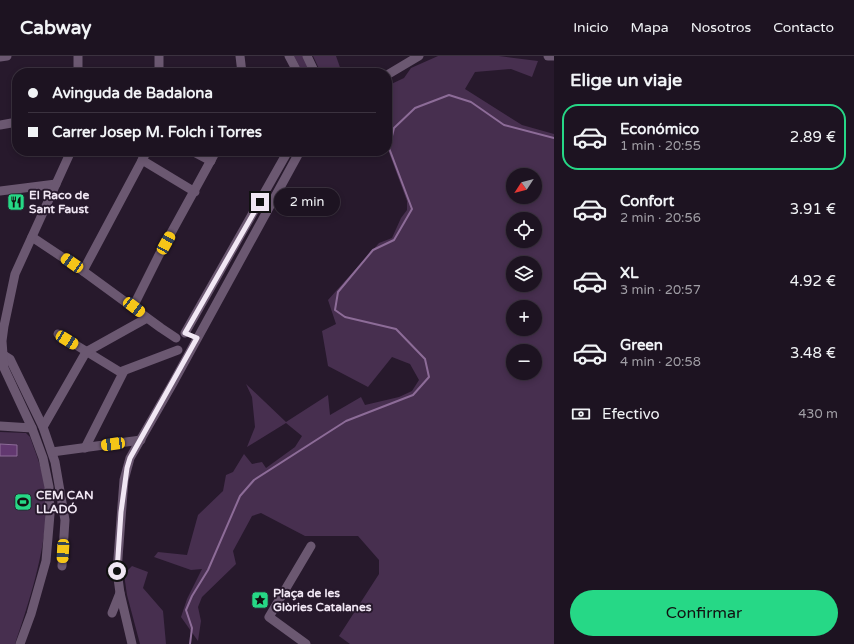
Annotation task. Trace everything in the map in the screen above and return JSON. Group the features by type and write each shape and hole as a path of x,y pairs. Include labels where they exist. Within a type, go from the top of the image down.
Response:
{"street":[{"path":"0,57 7,56"},
{"path":"78,56 78,68"},
{"path":"159,56 159,68"},
{"path":"240,56 241,68"},
{"path":"289,56 295,68"},
{"path":"307,56 313,68"},
{"path":"392,72 419,56"},
{"path":"548,56 554,56"},
{"path":"0,125 12,123"},
{"path":"20,644 31,614 46,560 50,514 49,487 43,458 32,428 4,378 2,354 4,303 15,274 69,156"},
{"path":"83,271 144,156"},
{"path":"202,156 211,161"},
{"path":"134,307 159,255 214,156"},
{"path":"187,357 178,350 175,343 176,338 185,333 285,156"},
{"path":"132,644 120,593 117,571 124,480 130,458 297,156"},
{"path":"142,160 195,192"},
{"path":"0,191 56,184"},
{"path":"32,237 83,271 176,338"},
{"path":"43,427 86,352 147,318"},
{"path":"185,333 197,338"},
{"path":"58,334 120,372 178,350"},
{"path":"2,354 10,359 43,427 55,462 65,520 62,566"},
{"path":"85,448 124,371"},
{"path":"0,426 32,428"},
{"path":"52,452 141,440"},
{"path":"306,644 269,617 311,546"},
{"path":"112,613 120,593"}],"shaded area":[{"path":"294,56 304,56 310,68 300,68"},
{"path":"313,56 336,56 340,68 319,68"},
{"path":"438,56 499,56 538,61 532,77 511,69 475,72 465,89 522,125 554,134 554,644 350,644 339,636 379,574 379,560 358,536 305,536 261,513 252,516 233,551 236,564 202,597 198,607 201,621 198,641 181,617 187,599 202,569 191,570 154,557 158,552 187,555 198,515 223,491 226,475 233,472 244,454 252,464 262,462 266,468 295,447 302,436 286,423 247,447 255,427 252,397 246,384 286,422 328,395 330,415 361,397 365,405 399,397 412,391 419,380 410,364 392,357 368,387 328,366 322,331 336,324 328,300 379,243 392,238 401,218 407,210 407,201 390,156 392,156 392,84 404,78 411,68"},
{"path":"0,432 26,433 30,437 43,475 46,500 46,520 39,563 28,605 15,644 0,644"},
{"path":"0,444 17,445 17,456 0,456"},
{"path":"132,566 148,572 143,588 163,611 166,644 140,644 127,595 124,574"}],"waterway":[{"path":"392,136 394,128 415,108 449,95 471,102 504,125 554,138"},
{"path":"190,644 192,628 186,610 192,596 208,570 240,496 254,480 346,421 413,395 429,377 425,359 396,329 345,317 335,310 338,292 373,250 394,240 412,209 392,156"}],"place":[{"name":"El Raco de Sant Faust","path":"16,202"},
{"name":"CEM CAN LLADÓ","path":"23,502"},
{"name":"Plaça de les Glòries Catalanes","path":"260,600"}],"route":[{"path":"117,571 124,480 130,458 197,338 185,333 260,202"}]}
